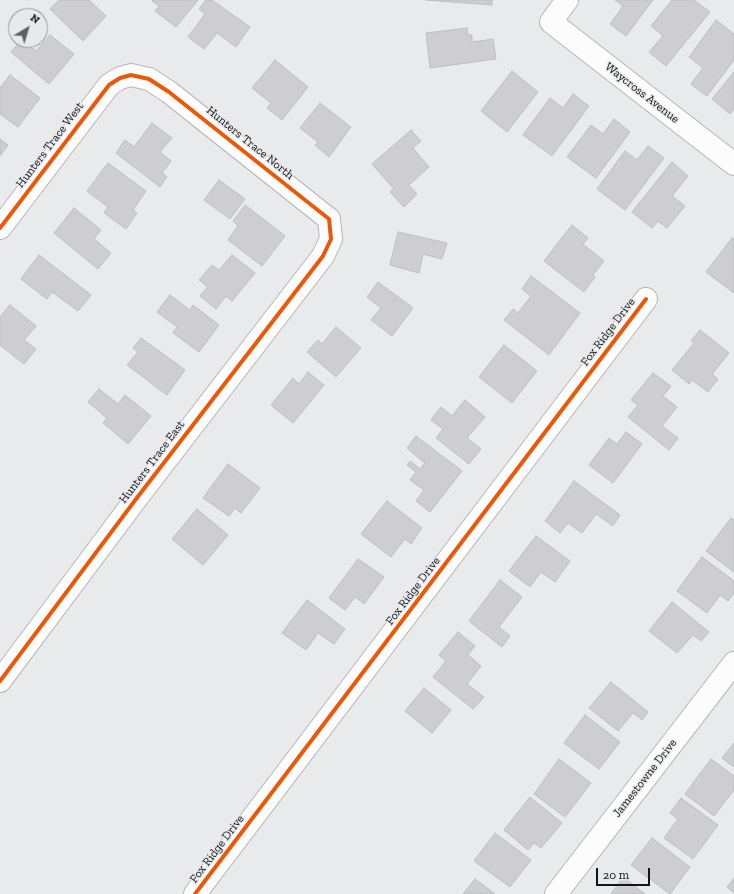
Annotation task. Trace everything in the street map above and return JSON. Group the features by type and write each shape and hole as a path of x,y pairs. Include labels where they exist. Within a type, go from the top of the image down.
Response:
{"street":[{"name":"Waycross Avenue","path":"567,0 551,22 734,164"},
{"name":"Hunters Trace North","path":"120,78 131,75 150,79 169,92 330,219 331,239 323,256"},
{"name":"Hunters Trace West","path":"0,228 110,85 120,78"},
{"name":"Hunters Trace East","path":"0,681 136,499 323,256"},
{"name":"Fox Ridge Drive","path":"195,894 646,299"},
{"name":"Jamestowne Drive","path":"556,894 734,663"}],"building":[{"path":"59,0 89,0 106,16 83,41 50,9"},
{"path":"198,0 176,27 155,11 159,6 152,1"},
{"path":"206,0 212,0 250,27 236,47 217,33 204,49 188,37 205,14 199,9"},
{"path":"426,0 492,0 492,5"},
{"path":"615,0 653,0 626,36 610,24 623,6"},
{"path":"672,0 694,0 710,12 666,66 649,52 663,36 651,26"},
{"path":"716,20 734,34 734,60 707,96 691,84 703,68 689,57"},
{"path":"467,28 468,35 472,35 472,42 493,39 496,59 430,68 426,33"},
{"path":"50,35 74,54 49,84 11,52 14,48 32,48 36,51 39,48 48,48 48,37"},
{"path":"275,60 308,87 282,120 267,108 271,103 252,88"},
{"path":"512,71 538,92 507,132 481,111"},
{"path":"734,72 734,109 730,114 712,99"},
{"path":"10,75 40,98 18,127 0,114 0,88"},
{"path":"573,94 589,106 552,156 523,135 550,98 563,108"},
{"path":"320,103 351,127 329,157 315,145 318,142 300,128"},
{"path":"614,119 630,132 596,178 567,157 591,125 603,134"},
{"path":"152,123 172,138 160,152 171,161 162,173 167,177 160,187 116,153 125,140 134,147"},
{"path":"411,130 421,141 413,148 429,167 409,185 417,194 404,207 390,192 394,189 372,164"},
{"path":"0,139 8,145 0,156"},
{"path":"648,146 664,158 625,210 597,189 625,151 637,160"},
{"path":"672,162 688,176 672,196 685,206 667,228 658,221 652,228 632,212"},
{"path":"108,163 146,191 133,210 137,213 126,229 104,213 108,207 87,191"},
{"path":"219,180 245,199 230,219 204,200"},
{"path":"245,205 285,236 262,266 228,240 238,226 233,221"},
{"path":"74,208 101,230 94,239 111,253 98,269 54,233"},
{"path":"572,225 588,238 583,244 604,261 593,275 595,277 584,292 544,261"},
{"path":"398,232 447,243 442,259 423,254 419,273 390,265"},
{"path":"732,238 734,239 734,293 706,272"},
{"path":"39,255 91,295 78,311 52,292 47,299 21,279"},
{"path":"232,255 255,273 232,301 226,296 216,309 200,296 208,287 199,280 212,265 219,270"},
{"path":"531,276 580,313 549,355 504,320 513,309 518,313 531,296 522,289"},
{"path":"378,282 413,308 392,336 371,320 381,308 367,297"},
{"path":"170,295 190,310 193,305 219,325 199,352 173,333 177,327 157,312"},
{"path":"10,305 36,326 24,340 36,349 24,364 0,345 0,317"},
{"path":"336,327 361,348 336,377 307,352 318,340 322,344"},
{"path":"700,330 729,353 712,374 718,379 708,392 692,380 689,384 672,370 694,343 691,341"},
{"path":"141,338 185,370 167,395 127,365 138,352 133,348"},
{"path":"504,345 537,371 512,403 479,377"},
{"path":"308,372 324,385 293,423 271,405 293,378 299,384"},
{"path":"653,373 671,386 663,396 677,407 662,426 678,438 669,450 628,417 638,405 631,400"},
{"path":"99,389 118,404 125,395 151,416 128,444 103,423 107,418 88,402"},
{"path":"465,400 485,417 467,438 481,449 469,464 436,438 443,429 431,420 441,407 452,416"},
{"path":"626,432 642,444 613,483 589,465 609,438 617,444"},
{"path":"416,436 462,471 430,512 416,501 424,490 410,480 416,472 407,465 410,461 420,469 425,463 407,448"},
{"path":"228,464 260,488 241,513 235,508 229,516 203,498"},
{"path":"574,481 620,515 613,526 596,514 582,533 568,523 560,533 545,521"},
{"path":"387,501 422,528 411,544 405,539 391,557 361,534"},
{"path":"197,509 228,535 203,565 172,539"},
{"path":"731,518 734,520 734,572 706,551"},
{"path":"536,536 570,561 555,582 541,572 530,587 509,571"},
{"path":"702,557 734,581 734,593 728,601 720,595 707,613 677,591"},
{"path":"358,559 384,577 364,604 355,597 345,610 329,598"},
{"path":"500,580 522,597 499,627 510,636 502,647 469,621"},
{"path":"307,600 345,629 334,644 318,633 306,650 282,633"},
{"path":"672,602 709,632 701,641 693,635 677,653 649,631"},
{"path":"458,632 475,646 468,655 481,666 467,684 484,697 473,709 433,677 446,661 439,655"},
{"path":"611,682 648,712 642,720 633,713 618,731 589,708"},
{"path":"424,688 451,710 432,733 405,711"},
{"path":"585,715 620,742 599,769 564,743"},
{"path":"734,743 734,767 722,758"},
{"path":"559,759 591,783 565,817 534,794"},
{"path":"711,759 734,776 734,790 714,816 685,794"},
{"path":"530,797 562,823 541,848 534,843 528,850 504,830"},
{"path":"681,798 718,825 693,859 664,838 678,819 670,813"},
{"path":"495,833 531,860 510,887 474,861"},
{"path":"652,838 690,867 670,894 631,865"},
{"path":"623,877 645,894 611,894"},
{"path":"734,878 734,893 727,887"},
{"path":"475,879 495,894 463,894"}],"cycle path":[{"path":"0,228 109,85 120,78 131,75 149,79 169,92 329,219 331,239 323,256 136,499 0,681"},
{"path":"195,894 646,299"}]}
